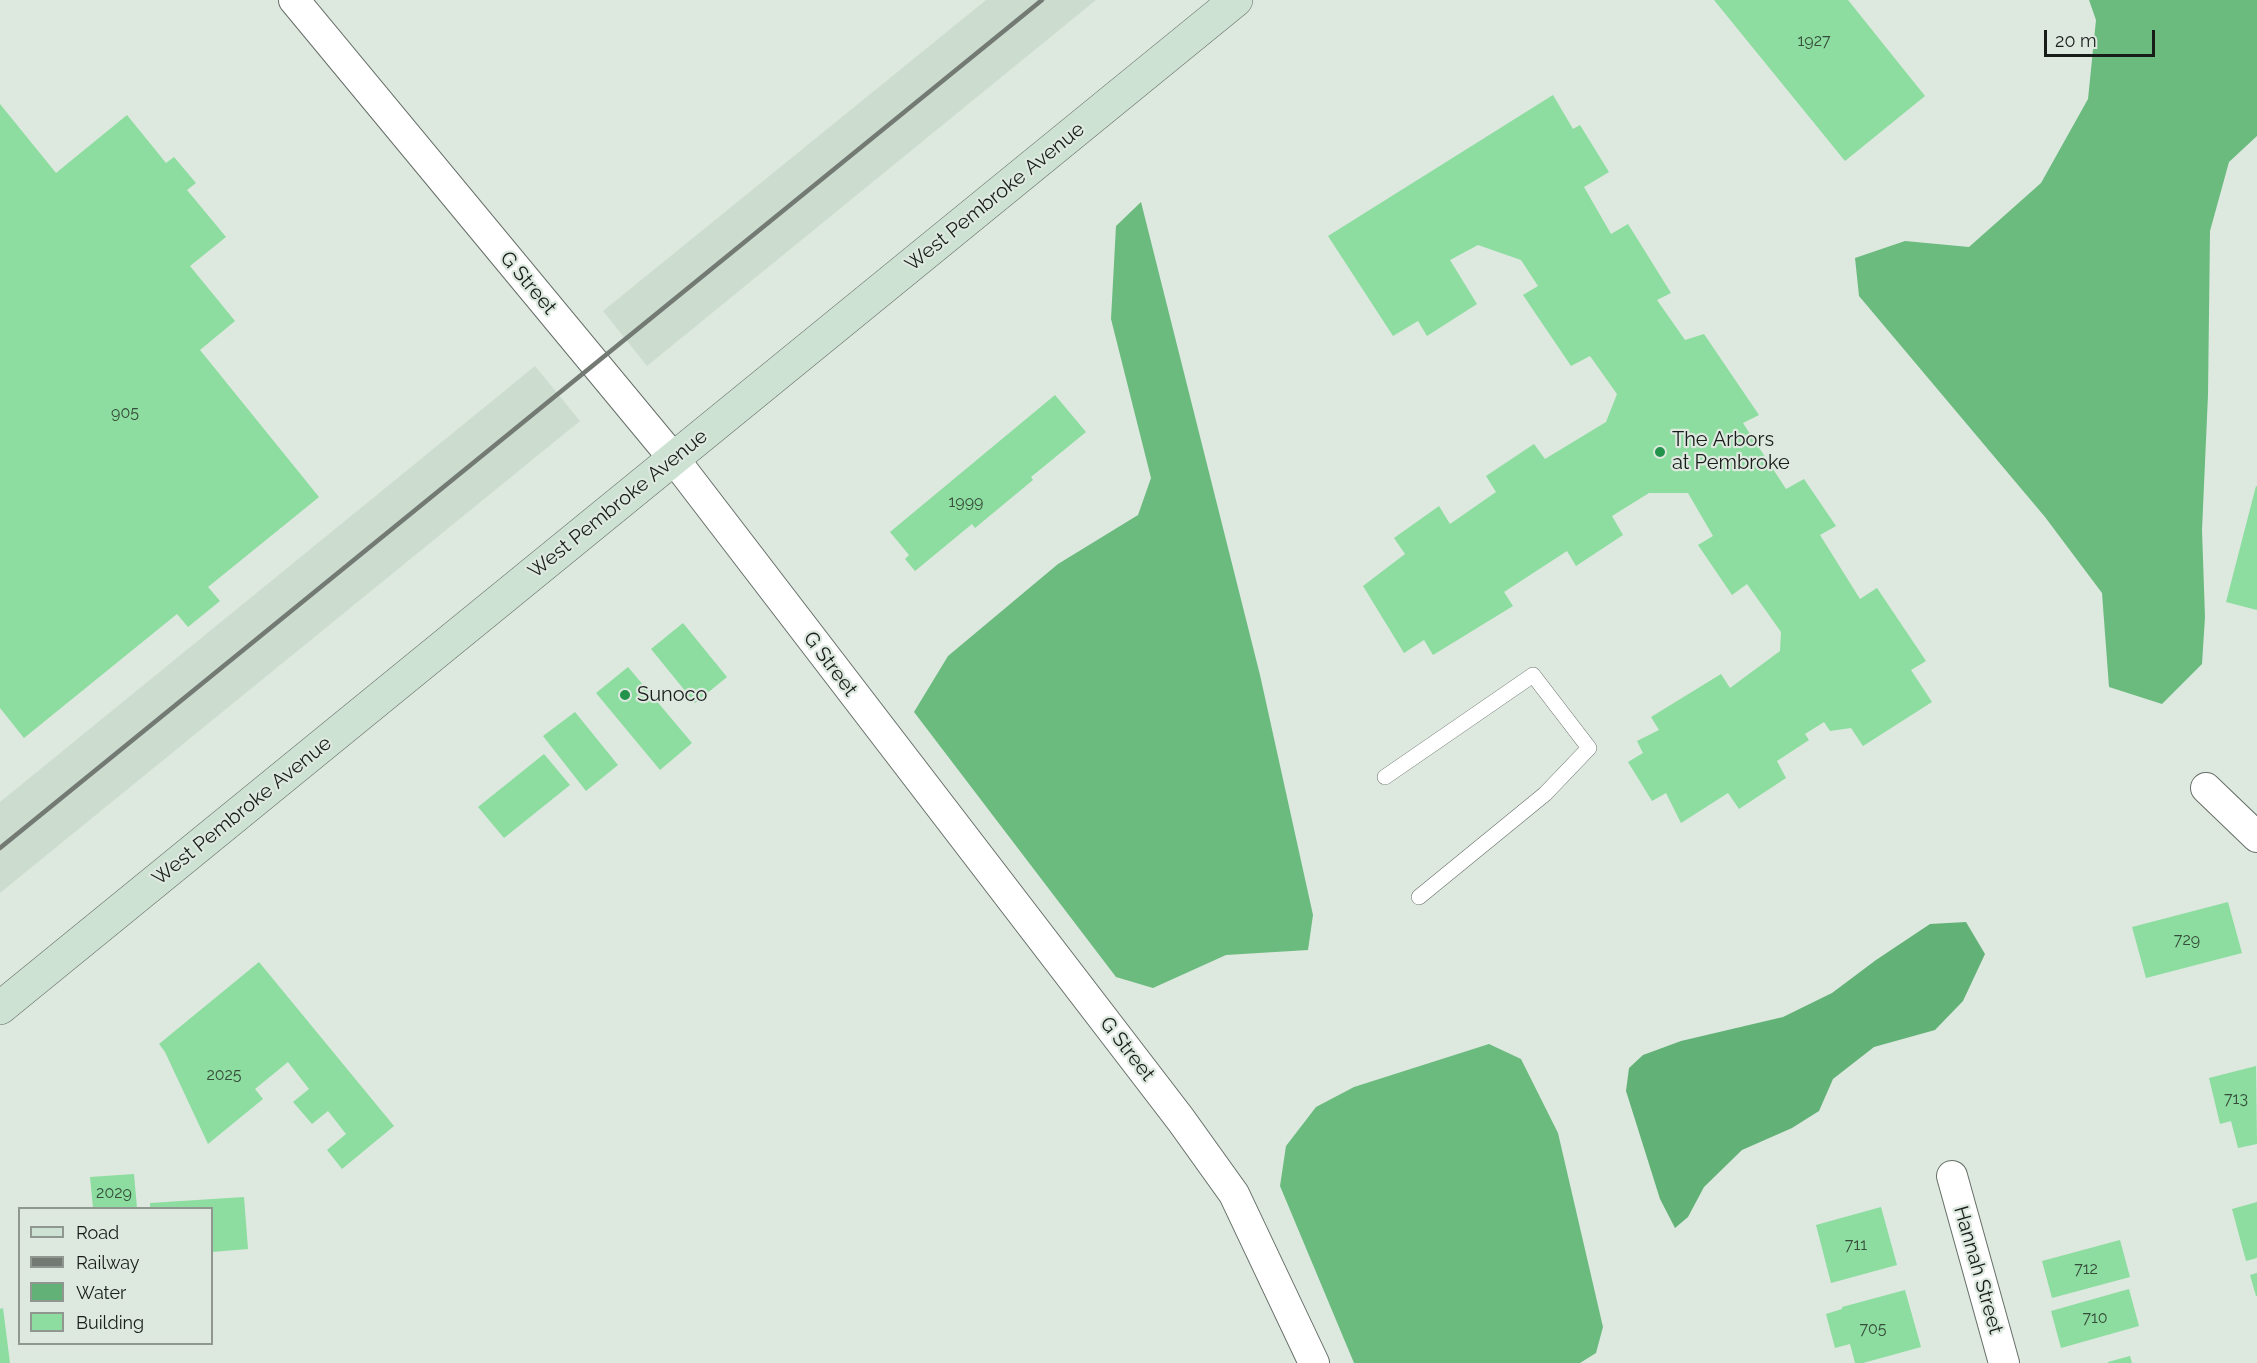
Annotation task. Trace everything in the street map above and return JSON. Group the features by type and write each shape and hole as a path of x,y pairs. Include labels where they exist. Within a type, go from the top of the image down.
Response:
{"main road":[{"name":"West Pembroke Avenue","path":"0,1008 1236,0"}],"street":[{"name":"G Street","path":"294,0 674,459 1181,1120 1234,1194 1314,1363"},
{"path":"2206,788 2257,837"},
{"name":"Hannah Street","path":"1952,1176 2004,1363"}],"lane":[{"path":"1385,777 1533,675 1589,748 1545,794 1419,897"}],"shaded area":[{"path":"986,0 1096,0 647,366 603,311"},
{"path":"2089,0 2257,0 2257,136 2229,162 2210,231 2208,395 2202,530 2205,617 2202,664 2162,704 2109,687 2102,593 2045,517 1859,296 1855,258 1905,241 1969,247 2041,183 2088,99 2096,20"},
{"path":"1141,202 1260,675 1313,915 1308,950 1226,955 1153,988 1116,977 914,712 948,656 1058,564 1138,515 1151,478 1111,319 1116,226"},
{"path":"535,366 580,421 0,893 0,802"},
{"path":"1489,1044 1521,1059 1558,1133 1603,1327 1596,1353 1580,1363 1354,1363 1280,1186 1286,1146 1316,1107 1354,1087"}],"water":[{"path":"1966,922 1985,954 1963,1001 1935,1030 1874,1047 1833,1079 1819,1111 1792,1128 1742,1150 1704,1187 1688,1217 1675,1228 1660,1199 1626,1091 1629,1068 1643,1055 1681,1041 1783,1017 1832,993 1930,924"}],"building":[{"path":"1714,0 1848,0 1925,96 1845,161"},
{"name":"The Arbors at Pembroke","path":"1553,95 1573,129 1580,125 1609,172 1584,187 1611,234 1628,224 1671,293 1657,300 1685,340 1704,334 1759,415 1743,423 1786,489 1804,479 1836,526 1820,535 1860,599 1877,588 1926,661 1911,670 1932,702 1863,746 1851,728 1830,731 1824,722 1805,734 1809,740 1777,761 1786,778 1739,809 1728,793 1681,823 1666,793 1652,801 1628,762 1643,753 1637,741 1659,730 1651,717 1721,674 1730,688 1780,651 1781,632 1747,584 1732,595 1698,545 1713,536 1688,493 1649,493 1612,516 1623,535 1576,566 1567,551 1504,592 1513,606 1433,655 1424,640 1404,653 1363,586 1405,554 1394,538 1439,506 1450,524 1496,492 1486,476 1534,444 1545,459 1606,422 1617,394 1590,356 1571,366 1523,295 1538,286 1521,260 1478,245 1450,260 1477,304 1427,336 1418,321 1393,336 1328,236"},
{"path":"0,104 56,173 127,115 166,163 174,157 196,183 187,190 226,237 190,266 235,321 200,350 319,497 208,587 220,601 188,627 177,614 24,738 0,708"},
{"path":"1055,395 1086,432 1031,477 1033,480 975,528 972,524 915,571 905,559 909,555 890,532"},
{"path":"2257,486 2257,610 2226,602"},
{"path":"683,623 727,677 695,703 651,649"},
{"path":"628,667 692,743 660,770 596,693"},
{"path":"575,712 618,765 586,791 543,736"},
{"path":"544,754 570,785 504,838 478,807"},
{"path":"2228,902 2242,953 2146,978 2132,927"},
{"path":"259,962 394,1126 342,1169 327,1150 346,1134 328,1111 312,1124 293,1102 309,1089 288,1062 255,1089 263,1099 208,1144 165,1052 159,1044"},
{"path":"2256,1066 2257,1144 2238,1148 2231,1121 2220,1124 2209,1078"},
{"path":"134,1174 137,1207 93,1207 90,1177"},
{"path":"244,1197 248,1249 213,1252 213,1207 150,1207 150,1203"},
{"path":"2257,1202 2257,1258 2246,1261 2232,1209"},
{"path":"1881,1207 1897,1265 1831,1283 1816,1225"},
{"path":"2120,1240 2130,1277 2052,1298 2042,1261"},
{"path":"2257,1273 2257,1296 2256,1296 2250,1275"},
{"path":"2129,1289 2139,1326 2061,1348 2051,1311"},
{"path":"1905,1290 1921,1347 1863,1363 1855,1363 1850,1344 1835,1348 1826,1314 1842,1309 1842,1307"},
{"path":"3,1308 10,1363 0,1363 0,1309"},
{"path":"2130,1356 2132,1363 2108,1363 2108,1362"}],"railway":[{"path":"0,848 1042,0"}],"place":[{"name":"The Arbors at Pembroke","path":"1660,452"},
{"name":"Sunoco","path":"625,695"}]}
